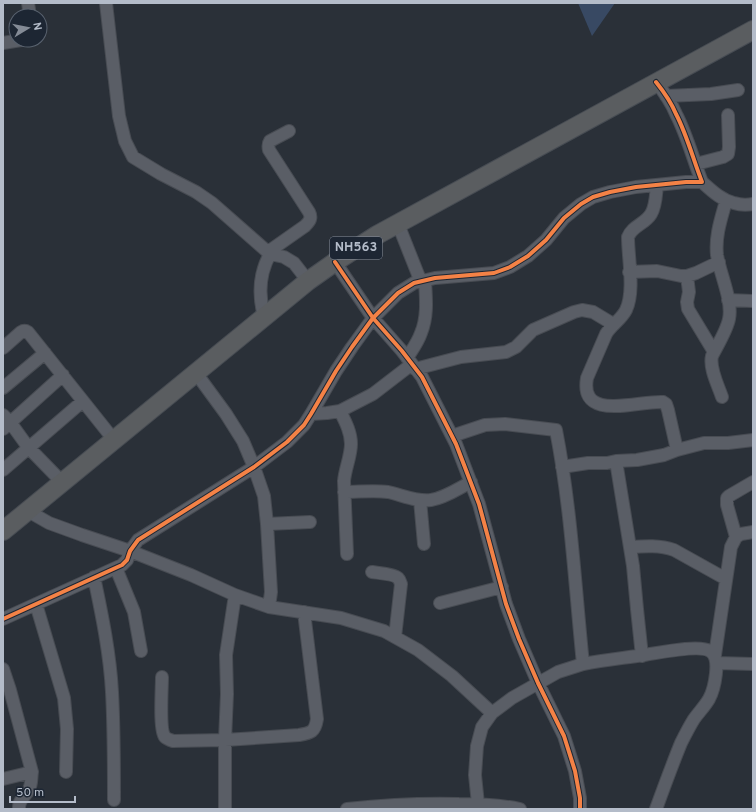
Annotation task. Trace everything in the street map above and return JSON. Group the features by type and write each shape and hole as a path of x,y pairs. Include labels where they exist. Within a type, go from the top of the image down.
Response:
{"highway":[{"name":"NH563","path":"3,531 264,316 308,281 335,262 377,235 661,89 753,30"}],"street":[{"path":"106,3 119,116 125,142 133,157 161,174 196,192 212,203 269,253 284,257 294,263 308,281"},
{"path":"661,89 711,94 738,90"},
{"path":"661,89 677,115 702,182 726,201 734,204 753,204"},
{"path":"696,164 723,157 728,154 728,115"},
{"path":"264,316 260,298 262,273 269,253 305,226 310,219 309,212 268,147 270,141 289,131"},
{"path":"3,619 122,565 127,560 130,551 138,540 254,467 287,442 304,425 336,370 373,318 398,293 414,283 435,278 494,273 510,267 528,256 546,240 564,218 581,204 594,197 636,187 686,182 702,182"},
{"path":"657,185 655,203 651,214 633,229 628,237 630,296 628,304 620,319 613,324 606,334 587,378 586,390 591,399 602,405 611,406 663,402 666,404 668,410 677,450"},
{"path":"722,397 711,361 730,318 730,310 716,246 718,231 726,201"},
{"path":"398,224 423,281 426,303 422,333 412,364"},
{"path":"335,262 373,318 422,377 452,436 479,504 506,604 538,683 564,736 575,771 580,798 580,809"},
{"path":"629,272 657,271 687,276 719,262"},
{"path":"687,276 689,292 687,302 688,309 714,352"},
{"path":"728,300 753,301"},
{"path":"311,414 340,410 373,394 412,364 506,352 516,347 533,330 574,312 582,310 593,312 613,324"},
{"path":"3,348 20,332 26,330 114,440"},
{"path":"3,388 45,353"},
{"path":"196,372 243,441 264,496 271,592 269,607"},
{"path":"62,482 28,448 5,422 63,375"},
{"path":"3,470 83,400"},
{"path":"340,410 348,428 351,443 345,472 344,492 347,554"},
{"path":"452,436 485,425 505,424 556,430 571,535 584,664"},
{"path":"562,467 588,463 637,460 664,455 677,450 704,444 752,443"},
{"path":"616,461 630,547 642,656"},
{"path":"344,492 387,492 420,500 430,500 443,496 471,482"},
{"path":"656,809 681,744 694,719 709,699 715,682 716,659 726,579 731,547 736,536 727,505 727,498 753,482"},
{"path":"420,500 424,544"},
{"path":"28,511 49,523 130,551 191,575 235,595 269,607 341,618 384,631 418,650 452,676 492,713"},
{"path":"267,524 310,522"},
{"path":"736,536 753,532"},
{"path":"630,547 665,547 674,550 726,579"},
{"path":"116,568 134,612 141,651"},
{"path":"372,572 395,576 400,581 401,584 395,637"},
{"path":"94,577 104,623 110,664 112,691 114,800"},
{"path":"440,603 502,586"},
{"path":"225,809 227,694 226,655 235,595"},
{"path":"36,604 64,698 67,729 66,772"},
{"path":"162,677 161,728 164,737 168,740 225,740 308,734 316,726 317,719 304,612"},
{"path":"481,806 475,775 477,746 482,727 492,713 512,698 558,672 584,664 690,649 706,649 712,652 716,659"},
{"path":"716,659 753,664"},
{"path":"3,669 6,691 32,772 30,789 19,802 19,809"},
{"path":"3,779 32,772"},
{"path":"347,809 413,807 428,803 520,809"}],"water":[{"path":"578,3 615,3 592,36"}],"cycle path":[{"path":"3,619 122,565 127,560 130,551 138,540 254,467 287,442 304,425 336,371 373,318 398,293 414,283 435,278 494,273 510,267 528,256 546,240 564,218 581,204 593,197 636,187 686,182 702,182 680,122 670,101 656,82"},
{"path":"335,262 373,318 402,351 422,377 456,444 479,504 506,604 538,683 564,736 575,771 580,798 580,809"}]}
